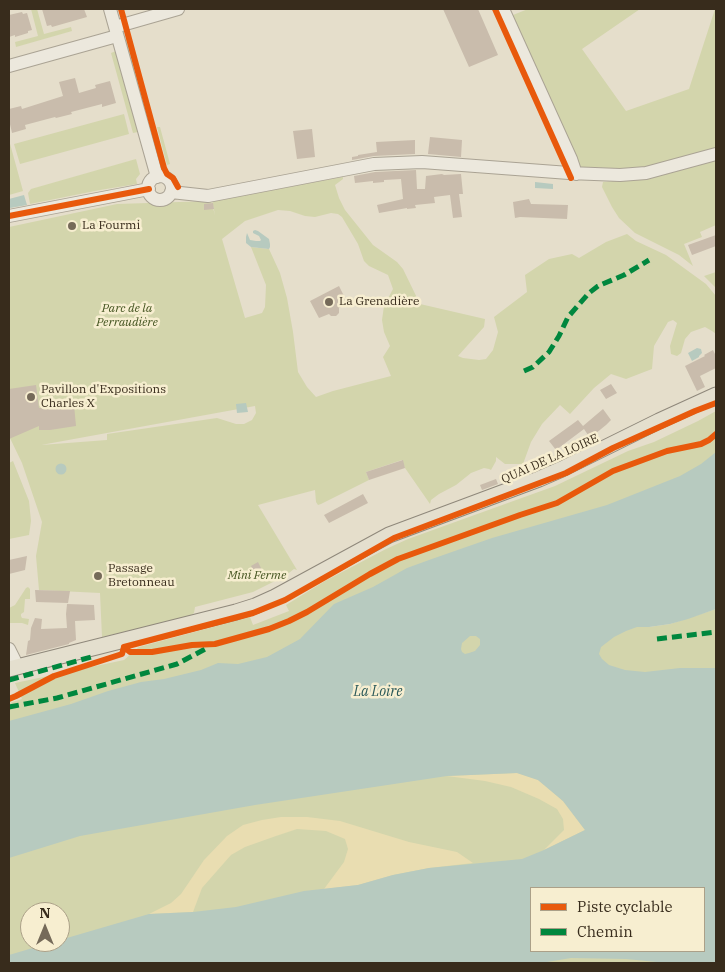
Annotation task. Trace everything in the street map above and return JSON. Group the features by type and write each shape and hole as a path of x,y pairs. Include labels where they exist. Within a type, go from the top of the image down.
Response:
{"main road":[{"name":"QUAI DE LA LOIRE","path":"13,668 255,606 389,535 539,479 659,420 716,395"}],"street":[{"path":"110,9 157,177"},
{"path":"9,66 178,9"},
{"path":"503,9 571,158 576,174"},
{"path":"171,192 208,196 374,164 422,162 576,174 620,175 646,173 716,154"},
{"path":"157,177 168,180 172,187 171,192 165,199 157,200 151,196 149,189 151,182 157,177"},
{"path":"9,216 149,189"},
{"path":"9,649 13,668"}],"green space":[{"path":"31,9 37,9 44,34 71,27 72,31 16,47 15,42 38,36"},
{"path":"528,9 640,9 582,49 626,111 689,89 716,9 716,151 646,169 578,167 508,17"},
{"path":"128,39 162,166 158,167 124,41"},
{"path":"116,51 138,132 133,133 111,53"},
{"path":"124,114 129,134 20,164 14,144"},
{"path":"157,127 160,127 170,164 167,165"},
{"path":"9,140 23,191 9,195"},
{"path":"136,159 140,174 136,179 137,184 30,204 28,193 31,189"},
{"path":"715,160 716,225 700,232 702,237 684,244 693,266 679,255 635,233 619,218 602,187 603,182 647,178"},
{"path":"343,177 335,185 345,210 373,245 397,262 403,269 420,304 485,319 484,327 458,356 463,358 486,359 493,350 498,332 494,317 527,292 525,275 549,259 572,254 579,258 606,242 627,234 636,241 666,255 706,284 716,296 716,334 705,327 691,332 685,339 681,353 677,356 671,354 670,346 677,323 673,320 668,322 654,346 652,369 626,379 611,374 594,388 570,414 560,405 542,424 531,442 523,464 505,464 496,457 491,470 484,468 471,473 456,485 431,500 430,504 405,468 402,460 366,472 369,480 318,505 315,490 258,505 297,570 294,569 285,576 253,592 195,607 194,613 188,617 102,637 100,593 39,590 36,556 42,522 22,463 9,436 9,227 117,204 211,201 215,215 212,200","holes":["278,210 315,217 331,213 338,214 342,217 358,244 364,261 369,266 388,275 393,289 384,306 382,320 384,332 390,346 383,357 391,376 316,397 298,372 287,298 280,273 269,249 251,247 266,285 265,307 262,313 245,318 222,239 245,221","255,406 256,413 252,420 244,424 236,424 217,418 107,434 107,440 41,445"]},
{"path":"716,272 716,288 704,276"},
{"name":"La Loire","path":"716,411 716,601 637,627 670,624 716,609 716,668 687,668 716,963 9,963 9,703 22,699 15,683 124,660 139,647 250,617 253,625 289,611 286,605 325,581 386,549 408,539 555,486 628,451 654,442"},
{"path":"13,461 29,501 31,521 29,535 9,539 9,463"},
{"path":"28,587 30,589 30,599 25,599 24,612 21,616 22,618 29,619 28,625 9,623 9,608 15,605"}],"sand":[{"path":"517,773 538,780 563,801 585,830 544,850 564,830 563,819 557,809 511,787 485,781 447,776"},
{"path":"281,817 307,817 340,821 409,842 457,852 473,863 429,868 393,875 358,885 324,889 344,862 348,849 345,839 326,831 297,829 245,847 231,855 202,888 193,912 149,914 171,903 181,894 204,860 227,836 243,825"}],"water":[{"path":"535,182 553,184 553,189 535,188"},
{"path":"24,195 27,205 10,208 9,199"},
{"path":"255,230 269,239 269,249 251,247 246,243 247,233 250,240 261,240 259,236 253,233"},
{"path":"697,348 701,349 702,353 692,361 688,353"},
{"path":"246,403 248,412 237,413 236,404"},
{"name":"La Loire","path":"716,452 716,609 670,624 637,627 626,631 601,647 599,654 609,665 625,670 645,672 680,668 716,668 716,963 667,963 626,959 571,958 541,963 9,963 9,955 20,952 70,952 70,937 149,914 193,912 236,907 304,891 358,885 393,875 429,868 522,859 585,830 563,801 538,780 517,773 447,776 255,805 80,836 9,858 9,721 141,682 164,679 201,670 218,663 238,664 267,657 300,639 334,604 373,587 407,568 492,538 607,505 680,476 701,464","holes":["470,636 476,636 480,639 480,645 475,651 465,654 462,652 462,643"]},
{"path":"61,463 67,469 61,475 55,469"}],"building":[{"path":"42,9 84,9 87,17 52,27 51,25 47,26"},
{"path":"443,9 478,9 498,55 469,67"},
{"path":"22,12 23,14 27,13 32,30 15,37 15,35 9,37 9,15"},
{"path":"75,78 79,93 96,88 95,85 110,81 116,103 102,107 102,104 71,112 72,114 25,125 26,129 12,133 9,109 21,106 22,109 63,96 59,82"},
{"path":"312,129 315,157 297,159 293,131"},
{"path":"430,137 462,140 461,157 428,154"},
{"path":"415,140 415,154 374,156 352,160 352,157 358,155 377,152 376,142"},
{"path":"416,170 417,189 425,189 426,176 461,174 463,194 459,194 462,217 453,218 450,195 434,197 435,203 415,205 416,208 379,213 377,205 403,199 401,179 373,183 373,181 355,183 354,176 375,172"},
{"path":"529,199 531,204 568,205 567,219 515,218 513,202"},
{"path":"213,203 214,209 204,210 204,204"},
{"path":"716,235 716,246 692,255 688,245"},
{"name":"La Grenadière","path":"339,286 348,304 339,308 339,313 336,316 329,314 319,318 310,301"},
{"path":"713,350 716,356 716,368 700,376 705,387 697,391 685,366"},
{"path":"611,384 617,393 606,399 600,390"},
{"path":"36,385 39,408 74,405 76,426 39,430 39,426 9,439 9,389"},
{"path":"603,409 611,420 590,438 584,429 556,450 549,441 578,420 583,426"},
{"path":"403,460 405,468 369,480 366,472"},
{"path":"496,479 498,484 482,490 480,485"},
{"path":"363,494 368,503 329,523 324,515"},
{"path":"27,556 25,570 9,574 9,560"},
{"path":"258,562 263,572 256,575 251,566"},
{"path":"35,590 70,591 68,603 36,602"},
{"path":"67,604 94,605 95,620 75,621 76,640 69,644 26,655 31,628 35,618 42,619 41,629 67,628"}],"marked path":[{"path":"524,371 533,367 549,352 568,317 589,293 598,286 624,275 649,260"},
{"path":"657,639 716,632"},
{"path":"9,707 57,698 177,664 209,647"},
{"path":"9,680 91,657"}],"cycle path":[{"path":"121,9 164,168 178,187"},
{"path":"495,9 571,178"},
{"path":"9,216 149,189"},
{"path":"124,647 253,613 285,600 394,538 566,473 613,448 716,403"},
{"path":"9,699 54,676 122,654 124,647 130,652 152,652 192,645 215,644 269,629 307,612 398,559 557,503 613,471 667,451 701,444 716,434"}],"place":[{"name":"La Fourmi","path":"72,226"},
{"name":"La Grenadière","path":"329,302"},
{"name":"Pavillon d'Expositions Charles X","path":"31,397"},
{"name":"Passage Bretonneau","path":"98,576"}],"park label":[{"name":"Parc de la Perraudière","path":"127,316"},
{"name":"Mini Ferme","path":"257,576"}]}
